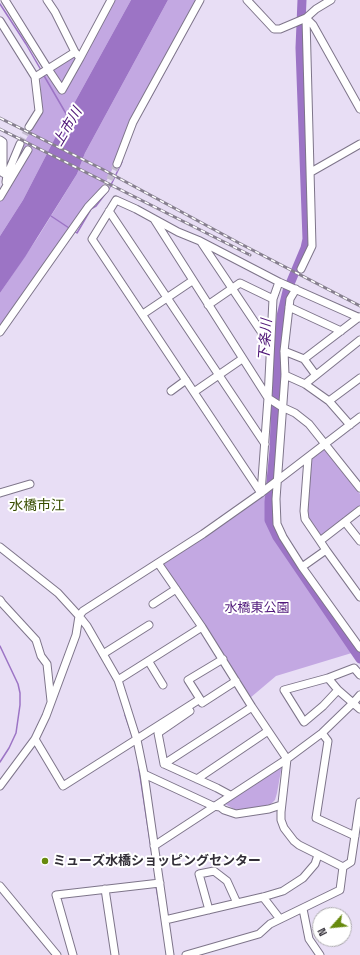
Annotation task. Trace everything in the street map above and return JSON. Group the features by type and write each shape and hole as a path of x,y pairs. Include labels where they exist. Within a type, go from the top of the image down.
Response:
{"street":[{"path":"5,0 62,90 78,55 110,0"},
{"path":"48,0 78,55"},
{"path":"116,164 133,122 200,0"},
{"path":"247,0 274,28 280,29 306,18 316,9 332,0"},
{"path":"306,18 313,25 360,109"},
{"path":"301,269 312,246 306,18"},
{"path":"0,21 35,77 39,110 29,127"},
{"path":"35,77 48,69 78,55"},
{"path":"0,140 2,142 3,172 8,175"},
{"path":"5,188 8,175 20,144"},
{"path":"311,172 360,144"},
{"path":"0,196 28,150"},
{"path":"0,332 88,207 105,189"},
{"path":"263,492 92,239 116,200 280,282 359,318 304,359"},
{"path":"109,211 265,444"},
{"path":"154,219 242,359 270,399 295,413 309,424 360,488"},
{"path":"200,241 270,345"},
{"path":"143,314 192,281"},
{"path":"263,492 265,444 270,399 270,345 273,299 280,282"},
{"path":"208,305 240,283 273,299"},
{"path":"294,288 290,299 284,351 284,375 276,482 277,524 283,537 302,567 359,646"},
{"path":"289,307 341,331"},
{"path":"304,384 360,340"},
{"path":"284,351 304,359 315,374"},
{"path":"194,392 242,359"},
{"path":"284,375 304,384 330,401 350,425"},
{"path":"330,401 360,378"},
{"path":"171,391 186,380"},
{"path":"0,786 35,739 51,703 76,635 79,616 83,611 203,534 263,492 360,417"},
{"path":"308,458 304,511 305,519 360,597"},
{"path":"0,493 30,484"},
{"path":"320,541 360,510"},
{"path":"345,522 360,540"},
{"path":"0,547 58,593 79,616 118,680 137,740 144,774 170,955"},
{"path":"302,567 326,550"},
{"path":"158,562 223,659 286,759 281,805 281,820 284,828 294,841 343,867"},
{"path":"153,604 176,589"},
{"path":"0,600 36,640 41,656 47,664 51,703"},
{"path":"103,654 149,625"},
{"path":"118,680 149,662 202,627"},
{"path":"201,701 188,680 223,659"},
{"path":"149,662 163,685"},
{"path":"338,690 323,706 304,722 284,690 328,678 354,668 360,675"},
{"path":"328,678 338,690 360,709"},
{"path":"35,739 63,786 236,681"},
{"path":"154,846 286,759 322,733 360,695"},
{"path":"164,764 158,733 201,701"},
{"path":"164,764 252,707"},
{"path":"197,779 268,731"},
{"path":"322,733 328,741 316,818 355,836"},
{"path":"164,764 230,795"},
{"path":"144,774 213,806 220,806 224,810 236,814 263,811 281,805"},
{"path":"343,867 351,862 360,802"},
{"path":"165,920 283,891 303,878 315,864 318,855"},
{"path":"186,955 259,934 270,924 340,890 343,867"},
{"path":"209,910 199,874 214,871 227,881 237,903"},
{"path":"73,955 56,895 160,883"},
{"path":"0,886 57,955"},
{"path":"105,889 115,955"},
{"path":"263,897 280,919"},
{"path":"303,909 309,939 320,955"}],"green space":[{"path":"113,0 131,0 55,138 23,200 0,236 0,201 7,190 19,151 42,112 40,77 80,51"},
{"path":"168,0 196,0 104,186 79,213 33,284 0,329 0,293 38,237 77,174 85,153"},
{"path":"326,448 360,494 360,506 321,536 307,516 307,506 310,459"},
{"name":"水橋東公園","path":"264,495 269,502 269,520 277,537 355,652 276,676 250,698 158,563"},
{"path":"282,765 277,793 275,800 271,804 264,807 242,811 225,804"}],"water":[{"name":"上市川","path":"131,0 168,0 85,153 77,174 25,257 0,293 0,236 23,200 55,138"}],"waterway":[{"name":"下条川","path":"302,0 300,48 307,239 305,248 287,291 281,316 269,520 277,537 360,659"},
{"path":"0,4 41,70"},
{"path":"148,102 201,5"},
{"name":"上市川","path":"43,74 68,117"},
{"path":"74,231 77,233 91,209 96,206 109,189 122,162"},
{"path":"51,216 69,228"},
{"path":"0,646 18,684 20,693 16,733 0,762"},
{"path":"125,715 133,738"},
{"path":"139,769 156,880"},
{"path":"156,886 161,914"}],"tunnel":[{"path":"20,144 29,127"},
{"path":"105,189 117,164"}],"railway":[{"path":"0,118 102,169 360,306"},
{"path":"0,129 250,255"}],"place":[{"name":"ミューズ水橋ショッピングセンター","path":"45,861"}],"district":[{"name":"水橋市江","path":"37,506"}]}
